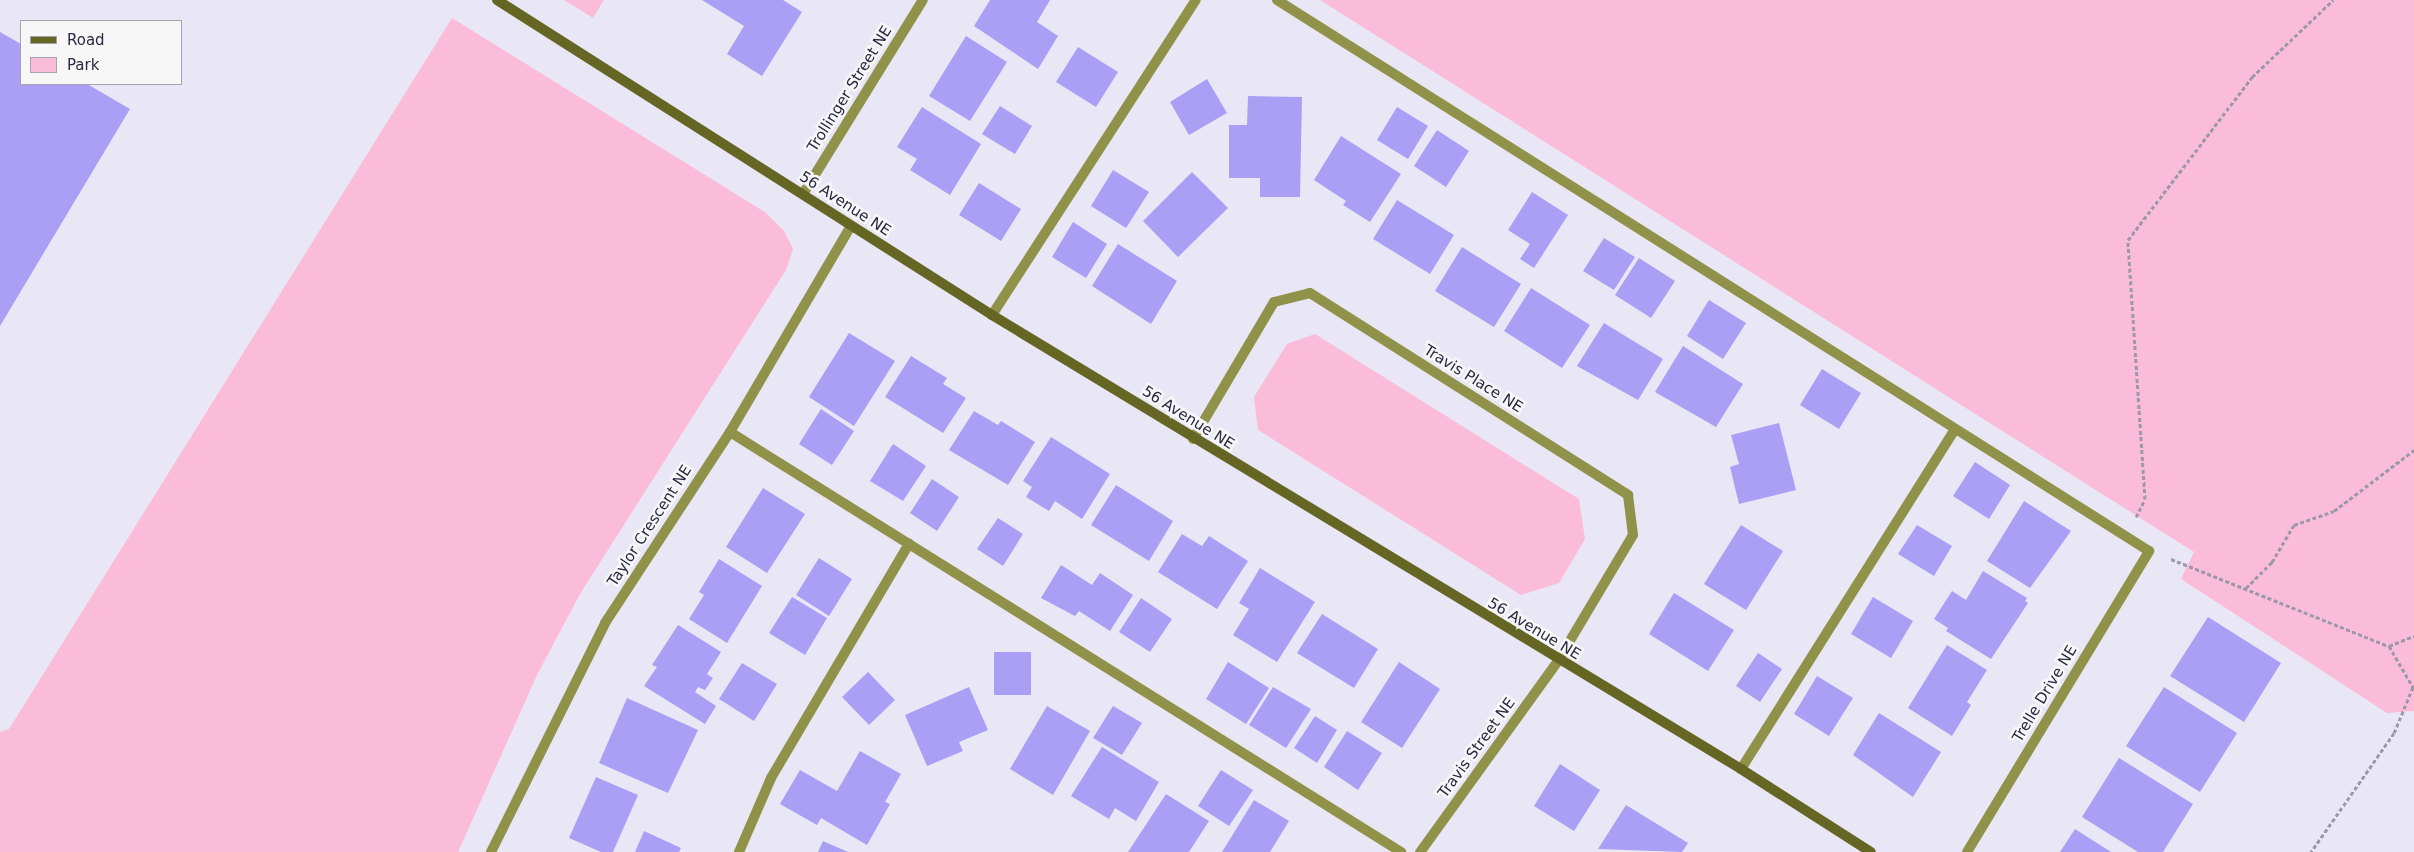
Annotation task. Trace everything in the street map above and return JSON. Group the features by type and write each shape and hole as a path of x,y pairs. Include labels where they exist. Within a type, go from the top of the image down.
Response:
{"street":[{"name":"56 Avenue NE","path":"497,0 992,315 1558,661 1741,769 1871,852"},
{"name":"Trollinger Street NE","path":"803,194 923,0"},
{"path":"992,315 1196,0"},
{"path":"1277,0 1954,431 2149,551"},
{"name":"Taylor Crescent NE","path":"491,852 605,623 730,432 851,226"},
{"name":"Travis Place NE","path":"1193,439 1274,302 1310,293 1628,495 1633,535 1558,661"},
{"path":"1741,769 1954,431"},
{"path":"730,432 1401,852"},
{"path":"739,852 771,778 909,544"},
{"name":"Trelle Drive NE","path":"1968,852 2149,551"},
{"name":"Travis Street NE","path":"1420,852 1558,661"}],"path":[{"path":"2126,538 2145,499 2128,240 2252,76 2333,0"},
{"path":"2246,588 2272,562 2294,525 2334,511 2414,450"},
{"path":"2149,551 2389,646 2414,687 2394,733 2310,852"},
{"path":"2389,646 2414,636"}],"green space":[{"path":"564,0 604,0 593,18"},
{"path":"1320,0 2414,0 2414,711 2387,713 2181,579 2194,552"},
{"path":"452,18 765,212 784,231 793,249 786,270 580,594 537,675 458,852 0,852 0,732 9,729"},
{"path":"1315,334 1579,499 1585,539 1559,583 1521,595 1258,430 1254,397 1287,344"}],"building":[{"path":"702,0 783,0 802,12 762,76 727,54 744,26"},
{"path":"990,0 1050,0 1037,22 1058,36 1038,69 974,26"},
{"path":"0,32 20,43 20,85 89,85 130,109 0,326"},
{"path":"966,36 1007,62 970,121 929,96"},
{"path":"1078,47 1118,72 1096,107 1056,82"},
{"path":"1207,79 1227,113 1189,135 1170,102"},
{"path":"1248,96 1302,97 1300,197 1260,197 1260,178 1229,178 1229,125 1247,125"},
{"path":"1000,106 1032,126 1015,154 982,134"},
{"path":"922,107 981,144 950,195 910,170 917,159 897,147"},
{"path":"1397,107 1428,126 1408,159 1377,140"},
{"path":"1437,130 1469,151 1446,187 1414,166"},
{"path":"1341,136 1401,174 1370,222 1343,205 1346,201 1314,180"},
{"path":"1113,170 1149,192 1126,228 1091,206"},
{"path":"1192,172 1228,208 1178,257 1143,221"},
{"path":"979,183 1021,209 1001,241 959,215"},
{"path":"1532,192 1568,215 1534,268 1520,259 1530,244 1508,230"},
{"path":"1397,200 1454,235 1430,274 1373,239"},
{"path":"1073,222 1107,244 1086,278 1052,257"},
{"path":"1604,238 1635,257 1614,290 1583,271"},
{"path":"1118,244 1177,281 1151,324 1092,286"},
{"path":"1462,247 1521,284 1494,327 1435,291"},
{"path":"1639,258 1675,281 1651,318 1615,295"},
{"path":"1531,288 1590,325 1562,368 1504,331"},
{"path":"1709,300 1746,323 1723,359 1687,336"},
{"path":"1604,323 1663,359 1638,400 1577,366"},
{"path":"849,333 895,361 854,426 809,397"},
{"path":"1683,346 1743,384 1716,427 1655,392"},
{"path":"911,356 947,378 943,384 966,398 943,433 885,397"},
{"path":"1822,369 1861,393 1839,429 1800,405"},
{"path":"821,409 854,431 832,465 799,444"},
{"path":"974,411 998,425 1001,421 1035,442 1008,485 949,450"},
{"path":"1779,423 1796,490 1739,504 1730,467 1739,464 1731,435"},
{"path":"1051,437 1110,474 1082,519 1055,501 1049,511 1026,497 1032,487 1023,481"},
{"path":"893,444 926,466 903,501 870,481"},
{"path":"1975,462 2010,485 1989,519 1953,496"},
{"path":"932,479 959,497 937,531 910,513"},
{"path":"1116,485 1173,521 1149,561 1091,525"},
{"path":"763,488 805,514 767,573 726,547"},
{"path":"2024,501 2071,531 2030,588 1987,561"},
{"path":"998,518 1023,534 1003,566 977,549"},
{"path":"1741,525 1783,551 1746,610 1704,584"},
{"path":"1917,525 1952,546 1934,576 1898,554"},
{"path":"1182,534 1202,546 1209,536 1248,561 1217,609 1158,572"},
{"path":"819,558 852,579 829,616 796,595"},
{"path":"719,559 762,586 727,643 689,619 704,595 699,592"},
{"path":"1061,565 1092,585 1100,573 1133,595 1110,631 1079,611 1075,616 1041,598"},
{"path":"1260,568 1315,602 1277,662 1233,635 1249,609 1239,603"},
{"path":"1983,571 2027,598 2025,601 2028,603 1991,659 1946,631 1948,628 1934,619 1952,591 1966,600"},
{"path":"1674,593 1734,630 1708,671 1649,634"},
{"path":"792,597 827,618 805,655 769,633"},
{"path":"1873,597 1913,621 1891,658 1851,634"},
{"path":"1141,598 1172,619 1150,652 1119,632"},
{"path":"1322,614 1378,649 1354,688 1297,653"},
{"path":"2208,617 2281,663 2244,722 2170,676"},
{"path":"678,625 721,652 707,674 713,678 705,690 698,687 695,692 716,706 705,724 644,686 657,667 652,665"},
{"path":"1947,645 1987,670 1967,702 1971,705 1952,736 1908,708"},
{"path":"994,652 1031,652 1031,695 994,695"},
{"path":"1758,653 1782,669 1760,702 1736,686"},
{"path":"1228,662 1269,688 1246,724 1206,699"},
{"path":"1399,662 1440,689 1402,748 1361,722"},
{"path":"742,663 777,684 754,721 719,699"},
{"path":"868,672 895,700 869,725 842,697"},
{"path":"1817,676 1853,698 1829,736 1794,714"},
{"path":"969,687 988,730 959,742 963,751 927,766 905,715"},
{"path":"1273,687 1311,709 1286,748 1249,725"},
{"path":"2164,687 2237,733 2200,792 2126,746"},
{"path":"627,698 698,730 668,793 599,763"},
{"path":"1047,706 1090,731 1053,795 1010,769"},
{"path":"1113,706 1142,723 1122,755 1093,738"},
{"path":"1879,713 1941,752 1913,797 1853,755"},
{"path":"1315,716 1337,730 1317,763 1294,748"},
{"path":"1347,731 1382,753 1358,790 1324,767"},
{"path":"1102,747 1159,782 1136,821 1115,808 1109,819 1071,796"},
{"path":"860,751 901,774 885,802 890,804 867,845 821,818 817,825 780,804 800,770 837,791"},
{"path":"2119,758 2193,804 2163,852 2138,852 2082,817"},
{"path":"1560,764 1600,790 1574,831 1534,806"},
{"path":"1221,770 1253,790 1229,826 1198,806"},
{"path":"596,777 638,795 613,852 601,852 569,838"},
{"path":"1166,794 1209,821 1189,852 1128,852"},
{"path":"1254,800 1289,821 1270,852 1222,852"},
{"path":"1626,805 1688,843 1682,852 1598,849"},
{"path":"2075,829 2111,852 2060,852"},
{"path":"644,831 681,848 679,852 635,852"},
{"path":"823,841 848,852 818,852"}]}
